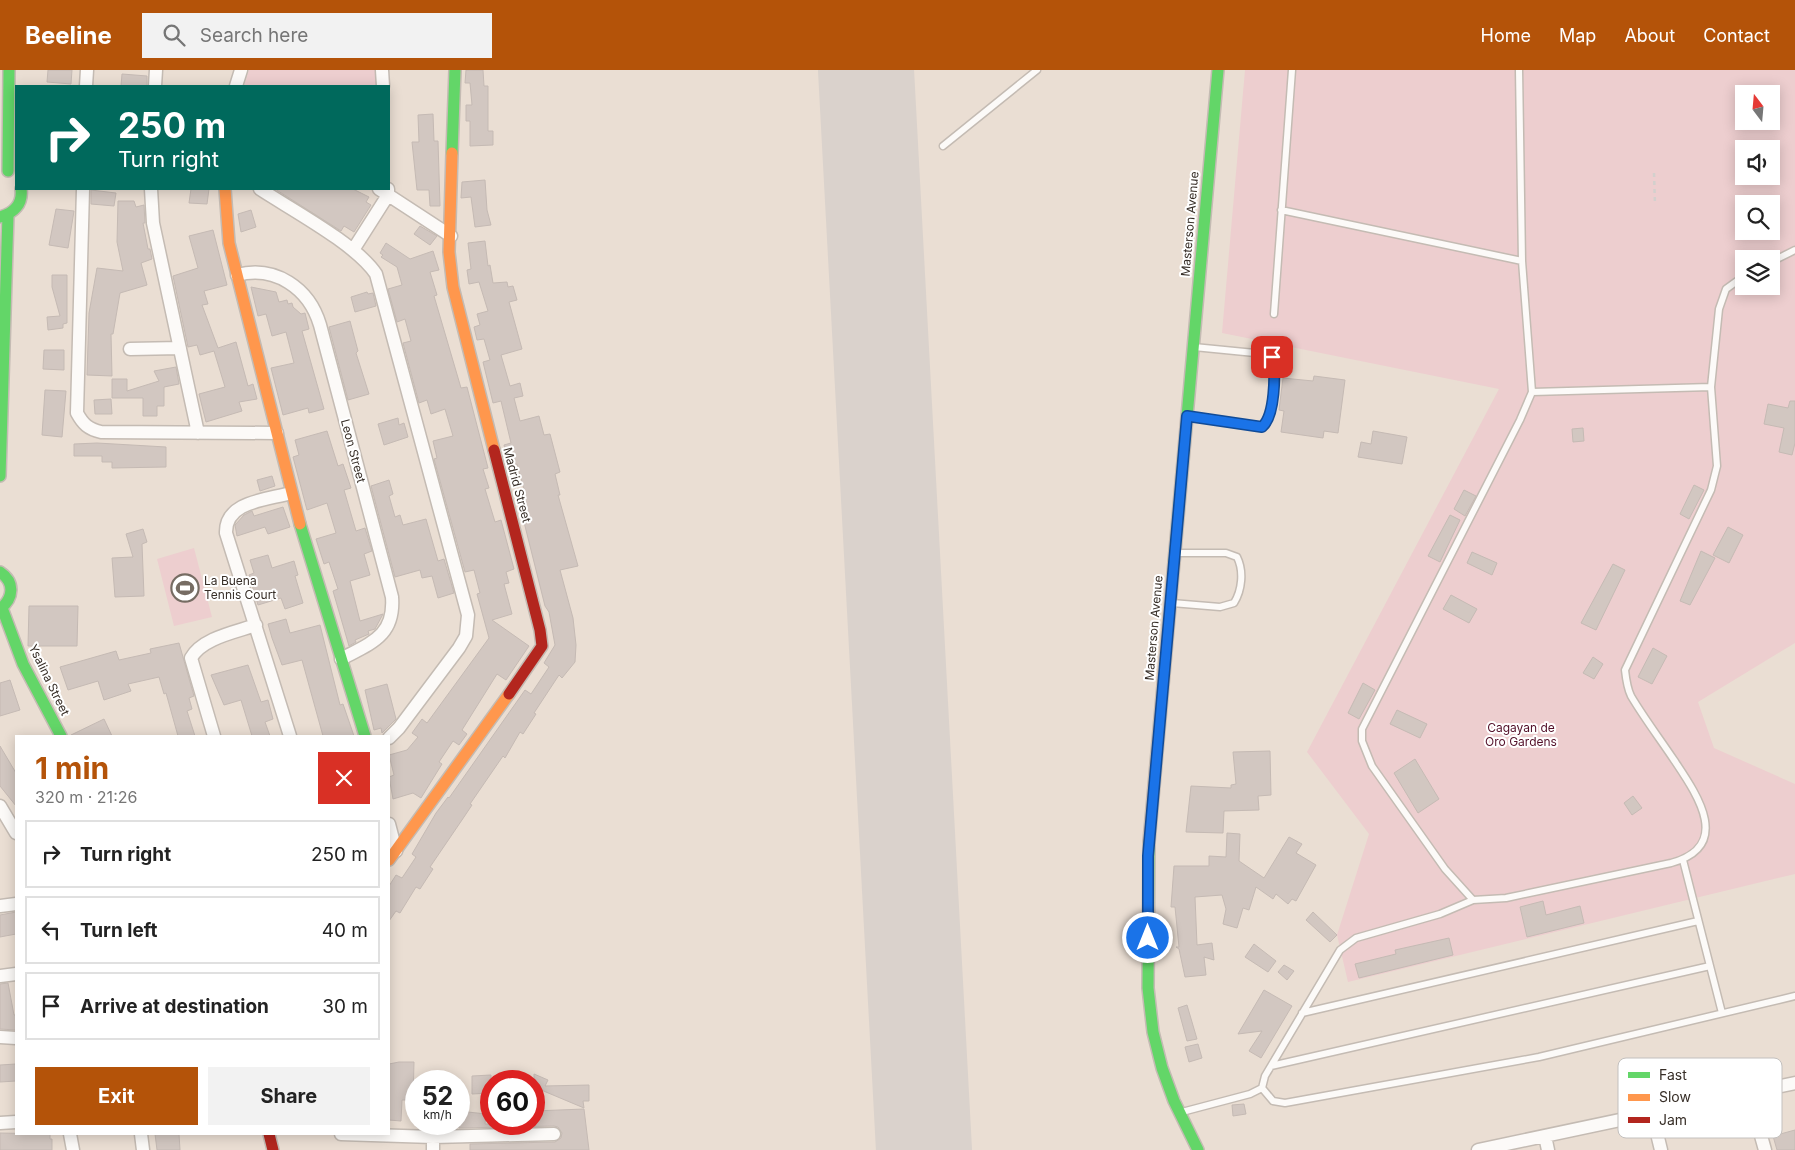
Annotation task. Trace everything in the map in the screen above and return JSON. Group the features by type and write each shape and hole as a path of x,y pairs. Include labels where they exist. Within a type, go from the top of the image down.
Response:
{"street":[{"path":"8,173 9,70"},
{"path":"86,85 87,70"},
{"path":"155,85 156,70"},
{"path":"236,85 241,70"},
{"path":"382,70 382,85"},
{"name":"Madrid Street","path":"392,855 542,646 540,630 457,308 450,268 455,70"},
{"name":"Masterson Avenue","path":"1198,1150 1162,1068 1153,1032 1148,988 1148,856 1218,70"},
{"path":"0,476 4,216 18,206 21,190"},
{"path":"83,190 77,413 83,423 92,430 101,432 276,433"},
{"path":"151,190 153,223 198,433"},
{"path":"225,190 229,243 291,493 365,735"},
{"path":"262,190 354,250 370,265 379,282 468,615 466,636 459,648 399,728 390,737"},
{"path":"354,250 385,191 451,236"},
{"name":"Leon Street","path":"237,275 254,271 269,274 287,282 308,298 315,309 320,325 392,597 393,612 384,632 372,643 340,659"},
{"path":"130,349 180,348"},
{"path":"290,735 226,533 226,523 231,512 241,506 291,493"},
{"path":"0,572 8,578 12,591 7,604 1,609"},
{"name":"Ysalina Street","path":"1,609 23,664 60,735"},
{"path":"214,735 191,658 195,651 207,643 256,625"},
{"path":"0,806 9,827"},
{"path":"390,834 392,855"},
{"path":"0,906 15,904"},
{"path":"0,976 15,974"},
{"path":"0,1037 15,1038"},
{"path":"1782,1086 1795,1083"},
{"path":"1478,1150 1618,1120"},
{"path":"0,1123 15,1122"},
{"path":"371,1135 432,1137 554,1134"},
{"path":"70,1135 73,1150"},
{"path":"141,1135 143,1150"},
{"path":"269,1135 273,1150"},
{"path":"1545,1136 1548,1150"},
{"path":"432,1137 433,1150"}],"lane":[{"path":"943,146 1037,70"},
{"path":"1274,314 1292,70"},
{"path":"1473,900 1445,869 1372,766 1362,741 1362,729 1520,420 1532,392 1522,261 1519,70"},
{"path":"1281,210 1522,261"},
{"path":"1780,258 1795,250"},
{"path":"1180,1112 1250,1094 1262,1088 1271,1066 1340,950 1356,938 1440,914 1473,900 1506,898 1683,860 1692,855 1704,842 1706,818 1698,796 1631,695 1625,670 1711,490 1717,466 1711,387 1722,297 1726,289 1735,282"},
{"path":"1187,416 1262,427 1268,422 1271,411 1274,366 1272,357 1228,348 1193,347"},
{"path":"1532,392 1711,387"},
{"path":"1170,603 1220,607 1234,603 1240,594 1242,566 1237,557 1226,553 1175,553"},
{"path":"1683,860 1722,1014"},
{"path":"1302,1013 1698,921"},
{"path":"1271,1066 1710,966"},
{"path":"1262,1088 1273,1101 1285,1104 1540,1057 1795,996"}],"path":[{"path":"1654,173 1655,205"}],"green space":[{"path":"249,70 375,70 376,85 244,85"},
{"name":"Cagayan de Oro Gardens","path":"1245,70 1795,70 1795,643 1698,702 1714,748 1795,784 1795,874 1348,982 1337,935 1369,834 1307,752 1499,389 1222,333"},
{"name":"La Buena Tennis Court","path":"194,548 212,617 174,626 157,559"}],"building":[{"path":"48,70 72,70 71,84 47,82"},
{"path":"466,70 483,70 484,86 488,86 488,131 493,131 493,145 470,146 470,121 466,121 466,105 472,105 470,83 465,83"},
{"path":"122,74 147,76 147,85 121,85"},
{"path":"433,114 434,141 438,141 440,206 430,206 429,190 417,190 412,142 419,142 418,115"},
{"path":"485,180 487,210 491,225 475,227 471,197 461,198 462,182"},
{"path":"91,190 116,193 114,206 91,204"},
{"path":"191,190 209,190 207,204 189,203"},
{"path":"277,190 355,190 369,197 366,202 371,205 354,232 344,226 341,231"},
{"path":"118,201 134,201 136,207 144,205 145,223 143,223 152,259 141,263 147,285 120,293 113,334 111,334 112,376 87,375 89,313 97,268 123,271 117,242"},
{"path":"56,209 74,211 68,248 49,245"},
{"path":"251,210 256,227 241,232 238,214"},
{"path":"420,226 437,236 430,245 414,234"},
{"path":"213,230 227,285 204,291 208,304 202,305 218,348 236,342 248,386 253,384 257,399 239,402 242,411 206,422 199,394 225,387 214,351 200,355 197,345 188,347 173,276 198,268 189,236"},
{"path":"485,241 488,266 490,265 493,283 507,282 508,287 513,286 517,300 509,302 522,349 501,355 510,386 520,383 523,396 514,398 520,421 539,416 544,435 550,434 560,472 555,474 560,495 558,495 578,566 560,570 573,618 576,645 575,662 562,678 559,675 534,713 536,714 523,734 520,732 505,758 503,756 470,804 472,805 430,867 433,869 420,889 416,887 400,913 396,911 390,920 390,884 396,875 402,878 416,857 412,854 436,813 449,798 525,690 531,694 549,667 544,663 555,645 549,612 545,606 522,514 524,514 518,491 524,489 517,464 509,466 504,445 511,443 501,401 493,403 483,362 490,360 484,339 477,340 474,327 480,325 477,314 488,311 479,282 469,284 467,270 471,269 468,243"},
{"path":"386,243 410,259 433,251 439,270 430,272 437,295 434,296 461,388 467,387 488,468 483,469 489,488 485,489 495,522 501,520 514,569 506,572 509,583 504,584 512,614 492,620 529,646 506,680 497,674 462,730 467,734 459,745 453,741 439,762 442,764 421,798 413,793 393,799 390,777 394,775 390,755 407,750 418,737 412,733 422,719 427,723 489,638 477,594 480,593 474,570 465,572 434,459 437,458 433,441 453,436 445,409 431,414 427,400 419,403 403,343 411,341 405,319 397,322 388,289 402,285 397,267 381,257 383,255 380,253"},
{"path":"52,275 67,275 67,323 63,324 63,328 48,330 47,317 60,316 52,287"},
{"path":"251,287 276,292 279,302 287,300 288,304 292,303 293,307 301,314 305,313 309,329 302,331 324,409 309,413 308,408 283,415 271,368 294,363 286,332 272,336 266,314 258,316"},
{"path":"367,292 368,294 373,293 376,306 355,312 351,297"},
{"path":"350,321 358,351 356,353 369,394 348,400 329,327"},
{"path":"44,350 64,350 64,370 43,369"},
{"path":"176,367 179,384 164,387 164,406 157,406 157,416 143,416 143,398 112,398 112,379 127,379 127,391 159,381 154,371"},
{"path":"1314,376 1345,380 1338,433 1324,431 1323,438 1281,432 1284,411 1279,410 1283,378 1313,381"},
{"path":"45,390 66,391 62,437 42,435"},
{"path":"111,399 112,414 95,414 94,400"},
{"path":"1790,401 1795,401 1795,443 1792,455 1779,452 1784,428 1764,424 1768,404 1788,408"},
{"path":"398,418 399,425 404,423 408,437 384,445 378,424"},
{"path":"1583,428 1584,441 1573,442 1572,429"},
{"path":"327,431 338,466 343,464 351,488 344,490 356,531 365,528 372,551 364,554 370,575 350,581 360,621 383,614 375,629 368,631 369,634 355,640 356,642 349,646 333,591 338,589 329,562 324,564 316,539 336,533 327,503 307,510 293,457 299,455 295,440"},
{"path":"1373,431 1407,437 1402,464 1358,457 1361,442 1371,444"},
{"path":"97,443 166,447 166,467 112,468 112,462 102,462 102,456 74,456 74,444"},
{"path":"272,476 275,486 260,491 257,480"},
{"path":"389,480 393,494 389,496 395,517 400,515 403,525 426,519 438,561 444,559 454,593 438,598 432,576 422,578 420,570 395,577 371,486"},
{"path":"1694,485 1704,490 1689,519 1680,514"},
{"path":"1464,490 1476,496 1465,516 1454,509"},
{"path":"283,507 290,527 268,534 265,527 237,536 235,525 244,515 252,511 254,516"},
{"path":"1450,515 1460,520 1440,562 1428,556"},
{"path":"1728,527 1743,535 1729,563 1713,555"},
{"path":"143,529 147,542 142,544 144,596 115,597 112,558 133,557 126,534"},
{"path":"1701,551 1715,558 1690,605 1680,601"},
{"path":"1472,552 1497,563 1492,575 1467,563"},
{"path":"268,555 272,568 294,561 298,575 295,576 303,603 285,609 281,598 258,605 249,575 254,573 250,560"},
{"path":"1613,564 1625,570 1596,630 1581,623"},
{"path":"1451,595 1477,609 1469,623 1443,609"},
{"path":"29,606 78,606 77,646 28,646"},
{"path":"286,619 290,633 320,625 340,705 343,704 354,735 323,735 302,660 282,665 268,624"},
{"path":"179,643 194,696 189,698 192,709 187,711 195,735 178,735 166,693 164,694 159,677 128,684 131,691 104,700 98,681 68,690 60,667 116,651 119,660 151,653 150,649"},
{"path":"1653,648 1667,656 1652,684 1638,677"},
{"path":"1593,657 1603,664 1594,679 1583,673"},
{"path":"248,665 261,702 268,700 273,719 265,722 270,735 252,735 241,700 224,705 211,675"},
{"path":"10,680 20,710 0,716 0,683"},
{"path":"1363,683 1375,690 1359,719 1348,713"},
{"path":"387,684 396,719 382,733 381,728 374,730 365,690"},
{"path":"1397,710 1427,724 1420,738 1390,724"},
{"path":"104,719 112,735 71,735"},
{"path":"0,746 15,771 15,805 0,786"},
{"path":"1270,751 1271,795 1258,796 1259,810 1224,811 1223,833 1186,832 1191,786 1231,788 1231,785 1236,784 1233,752"},
{"path":"1415,759 1439,799 1418,813 1394,773"},
{"path":"1633,796 1642,808 1632,815 1624,803"},
{"path":"1227,833 1240,834 1239,861 1264,878 1289,837 1302,844 1296,853 1316,865 1296,901 1292,899 1288,904 1276,894 1273,899 1256,887 1249,910 1243,908 1237,928 1223,924 1226,909 1222,895 1195,897 1197,945 1212,943 1214,960 1204,957 1206,975 1185,977 1179,949 1176,947 1179,947 1175,907 1171,907 1174,866 1209,866 1209,856 1226,857"},
{"path":"1543,901 1546,915 1580,906 1584,923 1527,937 1520,907"},
{"path":"15,912 15,934 0,937 0,915"},
{"path":"1313,912 1337,935 1330,942 1306,920"},
{"path":"1449,938 1453,955 1359,978 1355,964 1396,954 1395,950"},
{"path":"1254,944 1276,961 1268,972 1245,957"},
{"path":"1284,965 1294,971 1287,980 1278,972"},
{"path":"8,983 15,1015 15,1030 0,1029 0,984"},
{"path":"1264,990 1292,1006 1261,1058 1249,1051 1262,1031 1238,1034"},
{"path":"1187,1005 1197,1039 1187,1041 1178,1008"},
{"path":"1198,1044 1202,1058 1189,1062 1185,1047"},
{"path":"414,1062 414,1070 405,1070 405,1100 402,1100 401,1121 390,1120 390,1064"},
{"path":"15,1064 15,1081 0,1082 0,1065"},
{"path":"472,1076 480,1076 480,1094 472,1094"},
{"path":"589,1085 589,1101 583,1101 584,1108 545,1092 545,1086"},
{"path":"1244,1104 1246,1114 1233,1116 1232,1105"},
{"path":"584,1109 589,1150 470,1150 470,1144 555,1142 561,1138 562,1133 558,1127 545,1126 545,1111"},
{"path":"470,1112 480,1113 480,1128 470,1128"},
{"path":"1795,1130 1795,1150 1777,1150 1774,1138 1782,1138 1782,1134"},
{"path":"0,1133 50,1135 50,1139 52,1139 52,1150 0,1150"},
{"path":"155,1135 179,1135 180,1150 157,1150"}],"runway":[{"path":"866,70 924,1150"}],"traffic: fast":[{"path":"8,171 9,70"},
{"path":"452,153 455,70"},
{"path":"1174,562 1218,70"},
{"path":"0,217 16,207 21,199 21,190"},
{"path":"0,476 8,215"},
{"path":"300,524 365,735"},
{"path":"0,572 8,580 11,590 8,600 0,609"},
{"path":"2,608 23,664 60,735"},
{"path":"1149,842 1148,988 1153,1032 1162,1068 1174,1101 1198,1150"}],"traffic: slow":[{"path":"452,153 449,252 453,287 494,450"},
{"path":"225,190 229,243 300,524"},
{"path":"1149,842 1174,562"},
{"path":"390,859 509,694"}],"traffic: jam":[{"path":"494,450 540,630 542,646 509,694"},
{"path":"269,1135 273,1150"}],"place":[{"name":"La Buena Tennis Court","path":"185,588"}],"route":[{"path":"1148,938 1148,856 1187,416 1262,427 1268,422 1271,411 1274,366 1272,357"}]}
